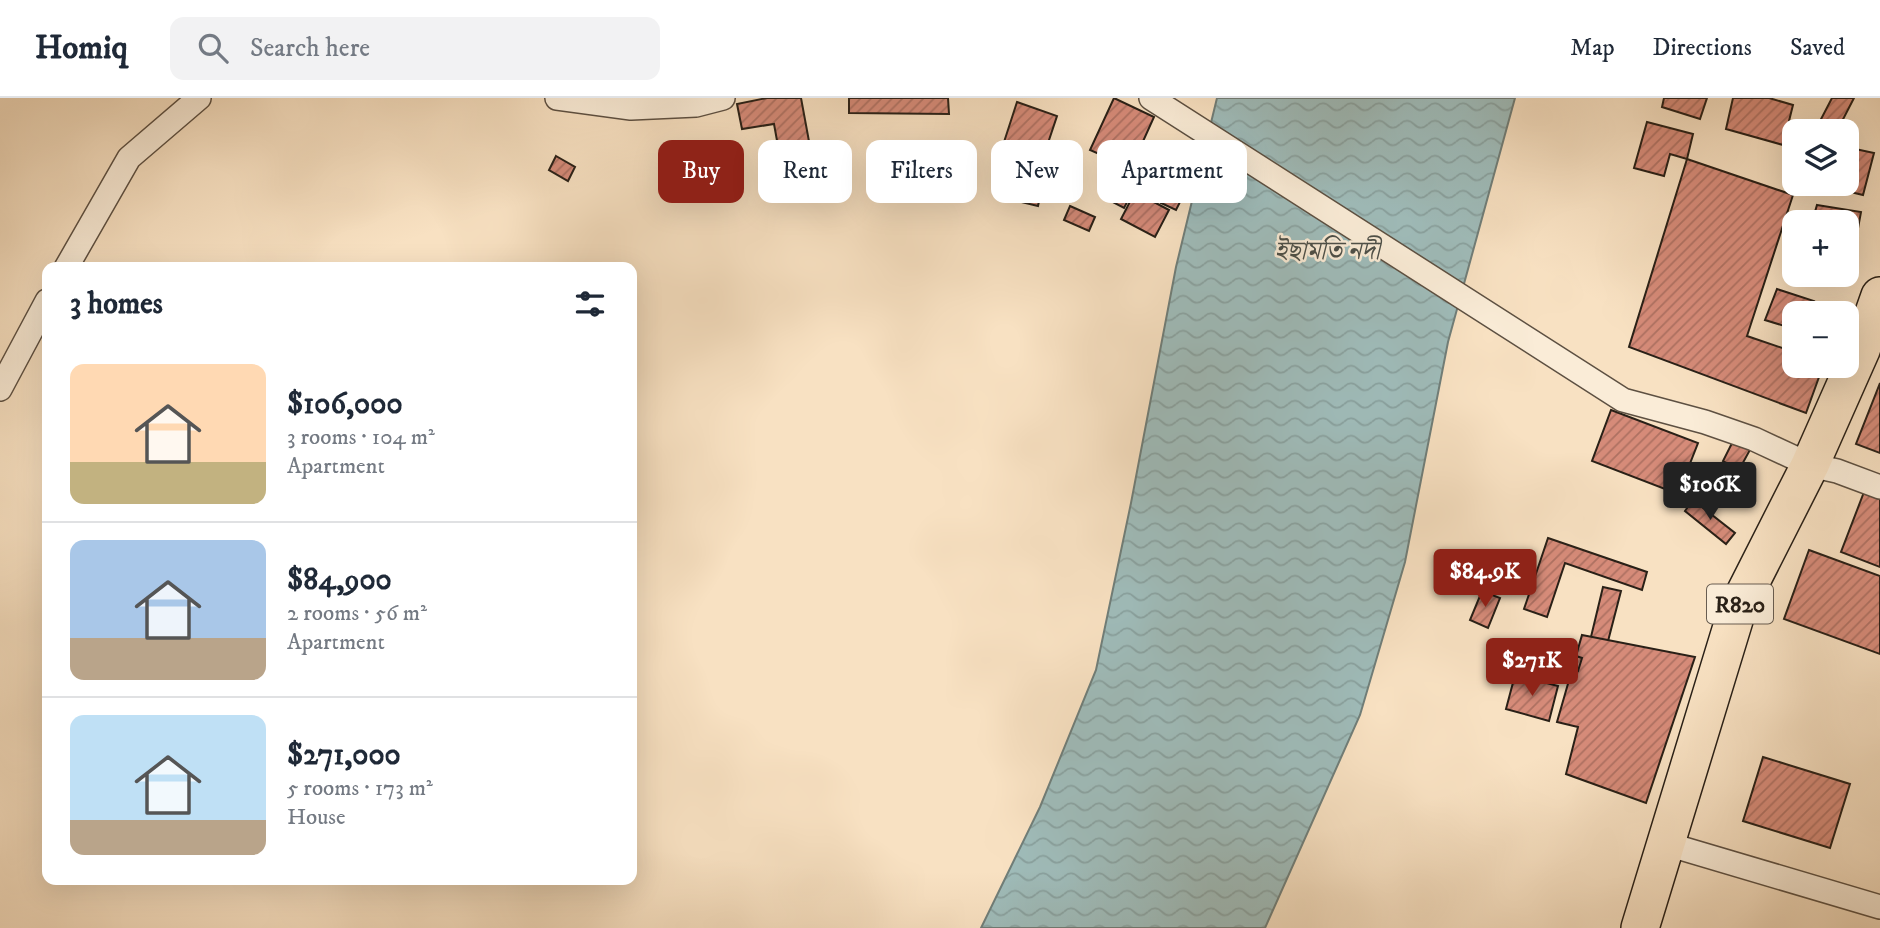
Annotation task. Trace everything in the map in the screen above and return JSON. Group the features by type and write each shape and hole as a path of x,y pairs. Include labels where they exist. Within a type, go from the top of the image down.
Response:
{"main road":[{"name":"R820","path":"1640,928 1738,607 1810,465 1861,350 1880,296"}],"street":[{"path":"68,262 129,158 199,98"},
{"path":"557,98 631,108 695,105 723,98"},
{"path":"1151,98 1623,400 1705,422 1754,439 1810,465 1838,471 1880,487"},
{"path":"0,388 42,311"},
{"path":"1667,844 1880,907"}],"water":[{"name":"ইছামতি নদী","path":"1217,98 1515,98 1448,342 1405,562 1360,715 1265,928 981,928 1040,807 1096,670 1176,267 1192,203 1247,203 1247,140 1207,140"}],"building":[{"path":"767,98 801,98 809,140 777,140 774,124 742,129 737,104"},
{"path":"849,98 948,98 949,114 849,113"},
{"path":"1114,98 1154,117 1144,140 1097,140 1097,153 1090,150"},
{"path":"1664,98 1707,98 1700,119 1662,107"},
{"path":"1733,98 1769,98 1793,105 1790,119 1782,119 1782,145 1726,129"},
{"path":"1832,98 1854,98 1843,119 1821,119"},
{"path":"1017,102 1057,116 1049,140 1005,140"},
{"path":"1647,122 1693,134 1687,159 1670,154 1664,176 1634,168"},
{"path":"1859,150 1874,153 1863,195 1859,194"},
{"path":"556,156 575,167 568,181 549,170"},
{"path":"1687,159 1782,191 1782,196 1793,196 1788,210 1782,210 1782,229 1747,336 1782,348 1782,378 1819,378 1806,413 1629,347"},
{"path":"1129,203 1156,203 1169,210 1155,237 1121,219"},
{"path":"1161,203 1180,203 1176,210"},
{"path":"1817,205 1848,210 1816,210"},
{"path":"1070,206 1095,217 1089,231 1064,220"},
{"path":"1777,289 1814,301 1782,301 1782,325 1765,320"},
{"path":"1880,383 1880,453 1856,444"},
{"path":"1611,410 1698,443 1678,494 1592,461"},
{"path":"1734,439 1751,448 1739,470 1723,461"},
{"path":"1864,492 1880,498 1880,567 1841,552"},
{"path":"1693,500 1735,533 1726,544 1685,511"},
{"path":"1548,538 1647,572 1642,590 1565,563 1547,617 1524,609"},
{"path":"1809,550 1880,576 1880,654 1784,619"},
{"path":"1603,587 1621,591 1607,645 1590,641"},
{"path":"1482,591 1500,598 1488,628 1470,620"},
{"path":"1582,635 1695,657 1646,803 1566,774 1578,727 1557,722"},
{"path":"1539,644 1582,658 1578,671 1535,657"},
{"path":"1515,675 1558,686 1549,721 1506,709"},
{"path":"1763,757 1850,784 1830,848 1743,821"}]}
